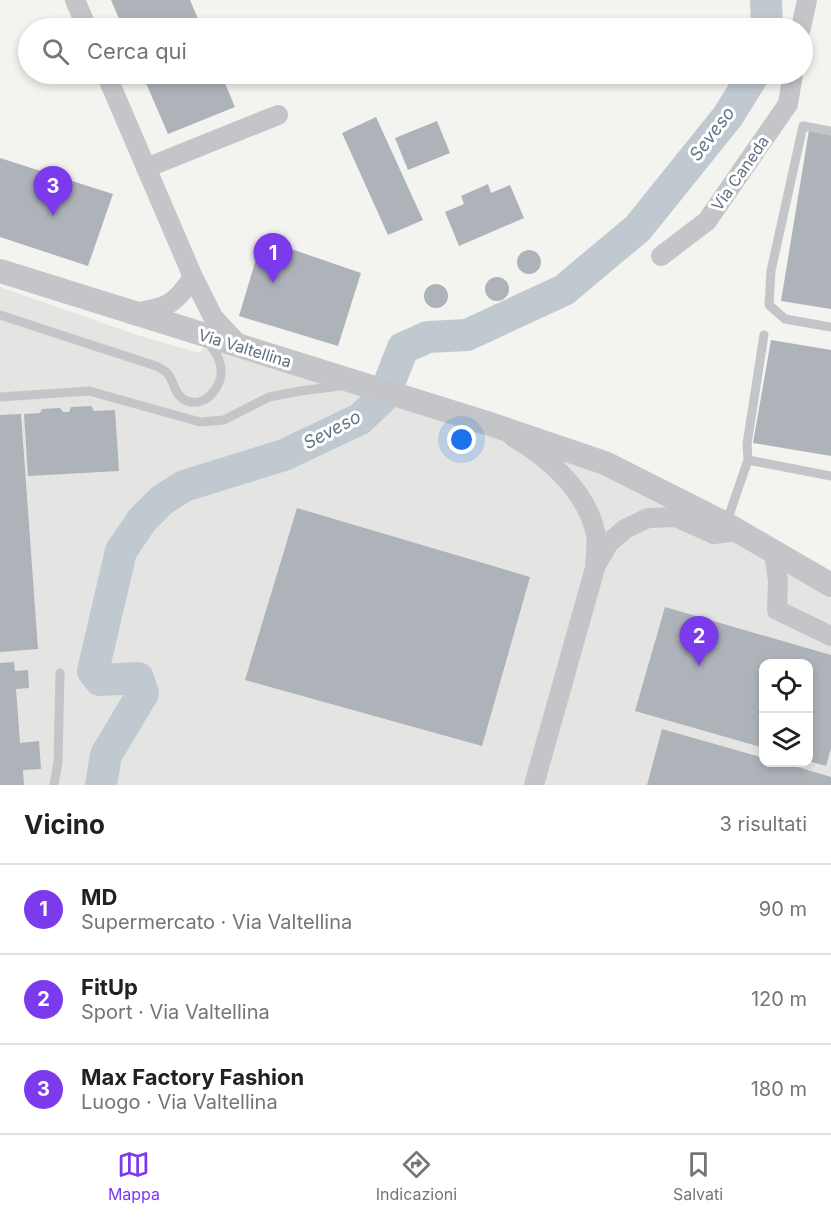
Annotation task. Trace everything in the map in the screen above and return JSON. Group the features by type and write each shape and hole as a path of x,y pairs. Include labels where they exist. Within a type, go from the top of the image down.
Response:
{"street":[{"path":"75,0 83,18"},
{"path":"803,18 807,0"},
{"path":"110,84 193,278 213,317 242,347"},
{"name":"Via Caneda","path":"661,256 707,221 788,104 791,84"},
{"path":"147,168 278,115"},
{"name":"Via Valtellina","path":"0,271 490,424 605,463 732,527 831,585"},
{"path":"134,313 162,308 173,303 193,278"},
{"name":"Via Valtellina","path":"490,424 522,442 551,465 575,491 591,516 596,537 595,568"},
{"name":"Via Valtellina","path":"534,785 595,568 609,543 626,529 648,518 676,518 714,534 732,527"},
{"path":"774,552 778,583 777,610 831,636"}],"lane":[{"path":"831,131 802,126 771,271 769,305 785,319 831,327"},
{"path":"0,315 156,366 168,374 179,395 187,401 198,403 218,388 222,369 216,351 201,334"},
{"path":"732,527 748,460 747,444 764,335"},
{"path":"0,397 89,390 200,422 224,420 269,398 323,387 364,385"},
{"path":"748,460 831,476"},
{"path":"54,785 58,762 60,673"}],"shaded area":[{"path":"0,287 140,336 200,353 203,347 577,461 831,591 831,785 0,785"}],"building":[{"path":"111,0 190,0 198,18 119,18"},
{"path":"146,84 225,84 235,107 168,134"},
{"path":"376,117 423,220 388,235 342,133"},
{"path":"437,121 450,153 408,170 395,138"},
{"path":"809,130 831,134 831,309 781,301"},
{"path":"0,158 113,194 88,266 0,237"},
{"path":"488,184 491,193 510,185 524,218 459,246 445,212 464,204 461,196"},
{"path":"262,239 361,273 338,346 239,316"},
{"path":"529,250 534,251 540,257 540,267 534,273 529,274 524,273 518,267 517,262 518,257 524,251"},
{"path":"497,277 502,278 508,284 508,294 502,300 497,301 492,300 486,294 485,289 486,284 492,278"},
{"path":"436,284 441,285 447,291 447,301 441,307 436,308 431,307 425,301 424,296 425,291 431,285"},
{"path":"771,340 831,350 831,456 753,443"},
{"path":"91,406 94,411 115,410 119,471 28,476 24,414 40,413 42,409 60,408 63,412 69,412 71,407"},
{"path":"21,414 38,649 0,652 0,415"},
{"path":"297,508 530,577 482,746 245,680"},
{"path":"665,607 831,655 831,748 826,766 813,762 813,659 759,659 759,747 635,711"},
{"path":"14,662 15,671 28,670 29,688 16,689 20,743 39,741 41,769 23,770 24,785 0,785 0,663"},
{"path":"662,729 759,757 759,767 798,767 831,777 831,785 647,785"}],"waterway":[{"name":"Seveso","path":"766,0 767,18"},
{"name":"Seveso","path":"101,785 106,755 143,693 138,678 100,680 93,671 121,551 142,520 162,500 184,486 284,455 360,419 384,396 403,348 428,337 467,335 564,290 638,228 728,116 748,84"}],"place":[{"name":"Max Factory Fashion","path":"53,216"},
{"name":"MD","path":"273,283"},
{"name":"FitUp","path":"699,666"}]}
